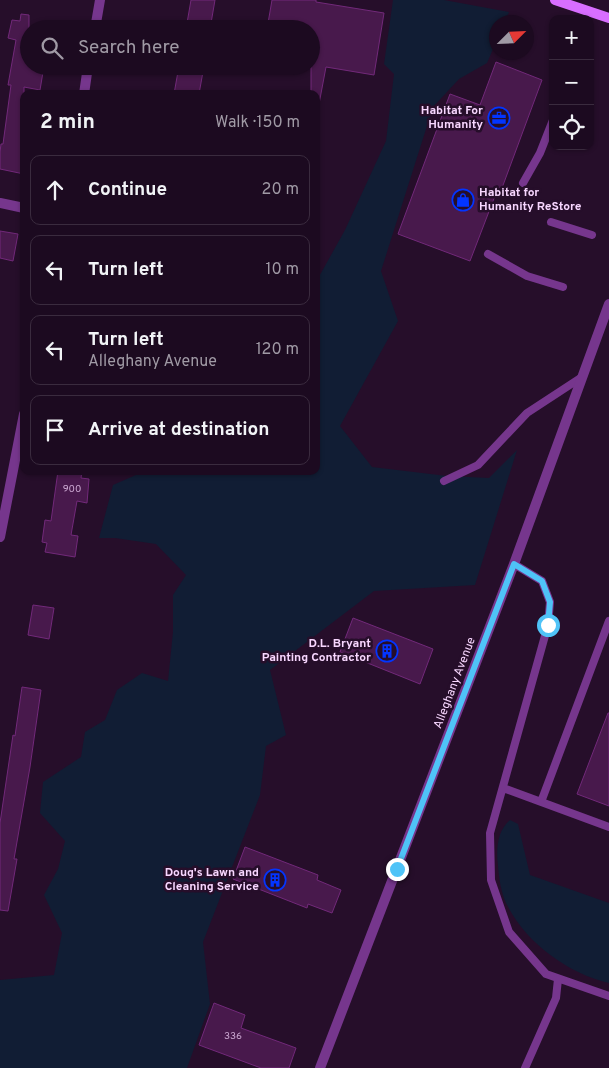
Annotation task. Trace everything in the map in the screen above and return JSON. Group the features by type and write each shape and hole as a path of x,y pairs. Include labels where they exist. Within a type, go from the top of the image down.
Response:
{"main road":[{"path":"555,0 609,18"}],"street":[{"path":"97,20 100,0"},
{"path":"85,90 87,75"},
{"path":"0,203 20,207"},
{"name":"Alleghany Avenue","path":"320,1068 514,564 609,304"},
{"path":"0,537 3,507 20,432"}],"lane":[{"path":"522,183 540,153 549,130"},
{"path":"551,222 592,235"},
{"path":"488,254 527,276 563,287"},
{"path":"444,481 478,466 527,413 582,377"},
{"path":"514,564 542,581 550,602 548,625 490,833 491,880 509,932 546,974 609,996"},
{"path":"541,802 609,621"},
{"path":"504,788 609,827"},
{"path":"525,1068 556,998 558,979"}],"shaded area":[{"path":"393,0 444,0 509,12 508,15 489,15 489,58 487,63 459,79 433,107 381,271 398,321 340,426 372,467 447,476 489,478 517,450 475,585 374,591 270,670 286,735 266,746 260,795 203,942 210,1004 187,1068 0,1068 0,980 54,975 62,933 44,895 58,869 65,841 40,813 43,782 81,757 85,732 105,720 117,690 142,673 168,681 173,632 173,595 186,575 156,544 115,538 99,538 113,485 136,475 320,475 320,275 345,230 386,141 394,74 384,64"},
{"path":"510,820 518,824 530,875 609,903 609,983 578,972 563,964 536,943 514,917 503,894 497,860 497,847 500,835 502,829"}],"building":[{"path":"191,0 215,0 212,20 188,20"},
{"path":"272,0 316,0 316,2 384,13 374,75 326,67 320,99 320,90 311,90 311,75 320,75 320,20 269,20"},
{"path":"21,14 29,15 29,20 20,20"},
{"path":"12,20 20,21 20,75 42,75 40,90 24,87 24,90 20,90 20,173 0,169 1,144 3,144 11,85 8,85 16,40 8,38"},
{"path":"496,62 542,80 502,188 498,188 470,261 398,234 450,94 480,105"},
{"path":"177,75 202,75 200,90 175,90"},
{"path":"0,231 18,234 13,261 0,258"},
{"path":"57,475 81,475 81,478 89,479 87,503 77,501 71,535 78,536 75,557 45,552 47,543 42,542 45,520 51,521"},
{"path":"33,605 54,608 49,639 28,635"},
{"name":"D.L. Bryant Painting Contractor","path":"353,618 433,649 420,684 340,652"},
{"path":"22,687 41,690 14,859 17,859 8,911 0,910 0,823"},
{"path":"609,713 609,806 577,794"},
{"name":"Doug's Lawn and Cleaning Service","path":"245,847 318,875 317,880 341,890 332,913 308,904 307,908 233,879"},
{"path":"214,1003 245,1015 241,1028 296,1048 289,1068 261,1068 199,1045"}],"place":[{"name":"Habitat For Humanity","path":"499,118"},
{"name":"Habitat for Humanity ReStore","path":"463,200"},
{"name":"D.L. Bryant Painting Contractor","path":"387,651"},
{"name":"Doug's Lawn and Cleaning Service","path":"275,880"}],"route":[{"path":"397,869 514,564 542,581 550,602 548,625"}]}
